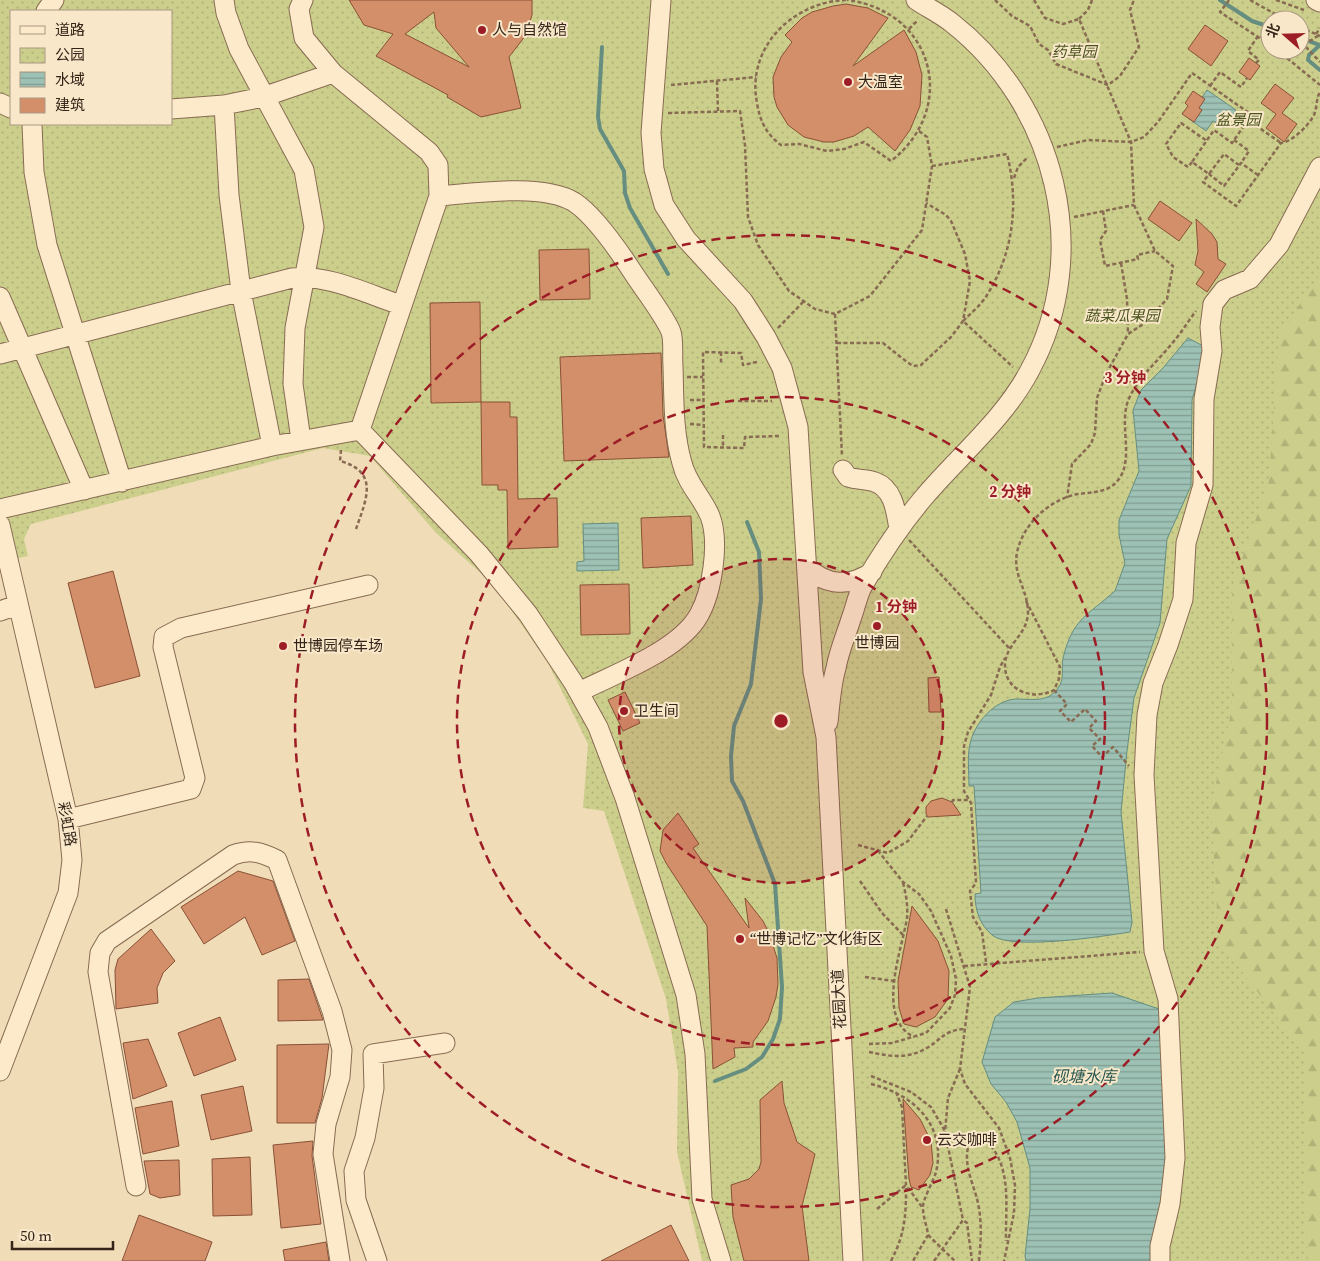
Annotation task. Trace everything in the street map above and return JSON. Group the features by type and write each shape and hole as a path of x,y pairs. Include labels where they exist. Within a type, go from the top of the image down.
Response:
{"street":[{"path":"224,0 226,13 239,49 263,97 304,170 314,227 295,328 293,384 302,440"},
{"path":"303,0 299,9 304,38 334,73 429,152 438,165 440,196 401,305 360,430"},
{"path":"661,0 651,134 654,169 664,205 686,239 743,301 766,337 782,368 798,427 813,672 826,737"},
{"path":"826,737 836,668 861,590 899,529 924,497 1007,404 1024,378 1049,328 1059,283 1063,243 1061,220 1045,150 1024,107 990,60 952,23 916,0"},
{"path":"172,109 224,105 263,97 334,73"},
{"path":"224,105 229,196 241,291 272,446"},
{"path":"32,125 34,172 47,245 122,482"},
{"path":"1160,1261 1160,1246 1170,1204 1174,1158 1168,999 1154,951 1144,775 1146,715 1153,683 1183,599 1186,543 1203,485 1204,399 1212,351 1210,327 1213,304 1224,290 1250,279 1279,245 1320,166"},
{"path":"440,196 519,190 562,196 575,203 616,246 671,332 676,424 681,462 688,481 711,518 714,550 712,576 707,599 698,618 662,650 579,692"},
{"path":"0,354 241,291 306,277 401,305"},
{"path":"0,297 84,490"},
{"path":"360,430 479,554 528,614 579,692 598,727 624,798 686,995 695,1054 702,1199 721,1261"},
{"path":"0,509 272,446 360,430"},
{"path":"843,470 848,477 874,481 889,493 896,508 899,529"},
{"name":"彩虹路","path":"0,525 10,570 9,608 68,819 72,860 68,893 0,1070"},
{"path":"807,567 820,578 835,583 858,580 872,572"},
{"path":"68,819 191,789 196,778 163,647 164,637 181,628 368,586"},
{"name":"花园大道","path":"826,737 853,1261"},
{"path":"136,1186 98,972 100,953 107,942 233,855 246,851 262,853 277,860 332,1011 342,1050 340,1077 326,1124 323,1154 340,1261"},
{"path":"377,1261 356,1200 354,1172 365,1138 374,1088 374,1054 446,1043"}],"path":[{"path":"846,0 874,6 898,19 909,29 923,51 927,64 930,92 925,119 919,131 902,153 890,161 864,142 844,149 827,150 798,144 781,145 770,136 761,118 756,98 756,77 767,44 784,23 795,14 820,3 846,0"},
{"path":"995,0 1012,16 1030,26 1039,44 1048,50 1056,64 1108,85"},
{"path":"1034,0 1045,18 1063,24 1079,19 1088,10 1092,0"},
{"path":"1108,85 1120,76 1139,48 1130,10 1134,0"},
{"path":"1229,0 1220,12 1258,36 1248,51 1259,60 1256,63"},
{"path":"1250,0 1268,10"},
{"path":"1276,0 1316,5"},
{"path":"1067,498 1072,464 1091,444 1095,433 1097,398 1106,374 1128,334 1145,323 1167,299 1173,266 1155,251 1134,205 1131,142 1079,19"},
{"path":"1318,35 1320,28"},
{"path":"1310,52 1320,62"},
{"path":"1289,60 1320,85"},
{"path":"1210,86 1220,72 1241,86 1247,78"},
{"path":"837,343 883,343 914,366 921,365 951,337 963,321 986,297 998,274 1013,224 1014,180 1018,167 1026,158 1045,150 1088,140 1131,142 1144,137 1158,122 1192,73 1252,115 1232,143 1214,130 1207,141 1188,167 1174,157 1166,144 1181,123 1207,141"},
{"path":"654,86 756,77"},
{"path":"717,81 718,112"},
{"path":"1248,120 1281,143 1286,143 1302,130 1314,116 1320,92"},
{"path":"652,113 740,111 745,145 748,217 758,245 790,290 815,309 835,314 870,296 922,230 932,166 927,137 919,131"},
{"path":"1192,162 1224,186 1249,151 1234,140"},
{"path":"1258,175 1224,154 1203,182 1236,206 1281,143"},
{"path":"932,166 1007,154 1014,180"},
{"path":"926,204 946,215 952,221 965,254 970,281 963,321"},
{"path":"1061,220 1134,205"},
{"path":"1102,211 1106,231 1100,240 1105,266 1138,259 1137,255 1155,251"},
{"path":"1121,263 1127,299 1128,334"},
{"path":"1026,601 1028,613 1026,626 1022,635 1010,649 1005,663 1008,678 1018,690 1040,695 1054,690 1059,679 1060,667 1026,601 1018,577 1016,560 1020,541 1030,524 1044,510 1077,494 1098,493 1119,480 1124,467 1124,417 1134,388 1171,346 1196,310 1213,304"},
{"path":"835,314 843,470"},
{"path":"963,321 1024,378"},
{"path":"757,362 743,365 741,353 703,352 704,447 744,448 745,437 779,436"},
{"path":"721,352 721,364"},
{"path":"738,402 772,400"},
{"path":"342,433 340,460 360,469 365,476 368,488 356,529"},
{"path":"723,435 723,448"},
{"path":"899,529 1010,649"},
{"path":"986,962 982,932 973,917 970,891 976,883 969,800 964,790 964,746 968,732 991,694 1000,667 1007,656"},
{"path":"1054,690 1067,704 1060,711 1071,722 1085,709 1096,721 1089,728 1100,739 1092,746 1102,757 1113,747 1135,773"},
{"path":"952,802 953,800 969,800"},
{"path":"858,845 888,853 908,841 927,816"},
{"path":"869,1044 892,1043 916,1038 926,1033 950,1008 955,995 956,979 951,956 931,911 919,894 903,882 879,852"},
{"path":"860,881 882,913 903,935"},
{"path":"903,882 907,916 894,981 895,1014 898,1023 906,1033 916,1038"},
{"path":"946,909 970,987 960,1069 948,1098 945,1132 963,1220 967,1223 972,1261"},
{"path":"964,966 986,962 1154,951"},
{"path":"865,977 894,981"},
{"path":"869,1052 886,1056 904,1056 923,1050 951,1030 964,1029"},
{"path":"960,1069 965,1084 999,1128 1010,1158 1015,1185 1014,1213 1004,1261"},
{"path":"870,1076 911,1092 931,1107 945,1132"},
{"path":"871,1084 896,1092 916,1104 926,1117 938,1150 933,1184 922,1207"},
{"path":"891,1261 898,1247 906,1219 902,1107 896,1092"},
{"path":"979,1261 982,1238 978,1204 967,1164 967,1149 973,1136 980,1136 986,1140 998,1157 1003,1169 1007,1196 1006,1246"},
{"path":"906,1185 922,1207 928,1235 956,1261"},
{"path":"878,1209 906,1185"},
{"path":"934,1261 963,1220"},
{"path":"913,1261 928,1235"}],"green space":[{"name":"世博园","path":"0,0 1320,0 1320,274 1279,335 1269,481 1232,588 1232,708 1211,807 1219,941 1305,1054 1304,1175 1308,1261 702,1261 677,1152 678,1072 666,999 604,811 583,808 588,744 548,663 494,585 436,533 370,456 323,448 31,524 24,539 28,556 0,562"},
{"path":"1320,198 1320,1261 1301,1261 1181,994 1200,595"}],"water":[{"path":"1207,90 1236,110 1224,128 1213,121 1206,131 1188,118"},
{"path":"1188,338 1207,348 1192,400 1191,486 1167,539 1160,623 1134,698 1121,812 1132,922 1130,932 1059,941 1018,942 1002,940 992,935 984,926 976,905 975,894 981,893 974,786 969,786 969,754 972,736 986,714 1000,704 1008,700 1045,698 1054,693 1060,685 1063,658 1071,634 1082,619 1115,591 1125,563 1119,535 1119,520 1139,471 1133,410 1141,390 1163,368"},
{"path":"618,523 619,570 577,571 577,562 584,561 583,524"},
{"name":"砚塘水库","path":"1112,993 1162,1010 1168,1161 1154,1261 1026,1261 1030,1209 1030,1168 1017,1122 1006,1102 991,1084 982,1062 995,1017 1014,1002 1038,998"}],"building":[{"path":"349,0 532,0 532,15 526,35 509,57 521,108 481,117 447,97 448,95 376,56 393,34 364,25","holes":["434,12 436,28 469,67 405,34"]},
{"name":"大温室","path":"846,4 868,8 888,18 853,66 904,30 916,52 922,75 920,106 910,130 895,151 868,127 854,136 834,142 824,142 804,137 788,125 777,107 774,97 773,77 781,57 792,42 785,35 802,18 812,12"},
{"path":"1205,25 1228,41 1211,66 1188,49"},
{"path":"1249,58 1260,66 1250,80 1239,72"},
{"path":"1275,84 1294,98 1282,113 1297,124 1284,142 1266,128 1276,114 1261,103"},
{"path":"1193,91 1205,99 1199,108 1202,110 1194,122 1182,114 1188,106 1185,103"},
{"path":"1160,201 1192,223 1179,241 1148,219"},
{"path":"1196,219 1212,234 1217,242 1218,259 1226,264 1207,292 1196,284 1204,272 1195,265 1198,251"},
{"path":"589,249 590,299 540,300 539,250"},
{"path":"480,302 481,402 431,403 430,303"},
{"path":"661,353 663,415 669,457 564,461 560,357"},
{"path":"481,402 510,402 510,417 517,417 518,499 557,498 558,547 508,549 507,490 498,490 498,485 482,485"},
{"path":"691,516 693,565 643,568 641,518"},
{"path":"113,571 140,676 95,688 68,583"},
{"path":"629,584 630,634 581,635 580,585"},
{"path":"939,677 941,712 929,712 928,678"},
{"name":"卫生间","path":"625,692 640,723 623,731 608,700"},
{"path":"942,798 952,802 961,815 928,817 926,807 931,801"},
{"name":"“世博记忆”文化街区","path":"678,813 699,844 693,848 749,928 745,898 763,921 777,958 778,984 768,1021 753,1042 753,1047 734,1048 735,1057 713,1069 707,926 660,851 663,830"},
{"path":"238,871 273,881 295,941 262,955 245,917 204,944 181,907"},
{"path":"912,906 938,941 949,971 948,999 935,1017 916,1027 904,1024 899,1008 898,981"},
{"path":"151,929 175,961 163,973 157,988 158,1003 116,1009 115,970 118,959"},
{"path":"309,979 323,1020 278,1021 278,980"},
{"path":"220,1017 236,1060 194,1076 178,1033"},
{"path":"148,1039 167,1086 133,1099 123,1043"},
{"path":"329,1044 322,1098 315,1123 277,1123 277,1045"},
{"path":"782,1081 784,1103 797,1142 815,1154 802,1206 809,1261 744,1261 733,1217 731,1185 749,1179 759,1169 761,1162 760,1100"},
{"path":"243,1086 252,1131 211,1140 201,1095"},
{"path":"903,1099 920,1119 931,1141 933,1163 930,1175 919,1190 911,1187 909,1179"},
{"path":"172,1101 179,1146 143,1154 135,1108"},
{"path":"313,1141 312,1156 321,1224 281,1228 273,1145"},
{"path":"250,1157 252,1215 213,1216 212,1159"},
{"path":"179,1160 180,1195 160,1198 150,1194 144,1161"},
{"path":"139,1215 212,1242 205,1261 122,1261"},
{"path":"671,1225 689,1261 601,1261"},
{"path":"326,1242 329,1261 285,1261 283,1250"}],"waterway":[{"path":"1220,0 1252,21 1260,24"},
{"path":"1310,42 1320,45"},
{"path":"1320,45 1309,55 1308,60 1320,70"},
{"path":"602,47 598,117 600,129 624,171 625,193 630,208 668,274"},
{"path":"715,1081 746,1069 762,1057 773,1039 780,1019 782,987 775,884 743,801 732,781 731,756 734,726 751,684 761,599 759,552 747,522"}],"place":[{"name":"人与自然馆","path":"482,30"},
{"name":"大温室","path":"848,82"},
{"name":"世博园","path":"877,626"},
{"name":"世博园停车场","path":"283,646"},
{"name":"卫生间","path":"624,711"},
{"name":"“世博记忆”文化街区","path":"740,939"},
{"name":"云交咖啡","path":"927,1140"}],"park label":[{"name":"药草园","path":"1074,52"},
{"name":"盆景园","path":"1238,120"},
{"name":"蔬菜瓜果园","path":"1122,316"}]}
